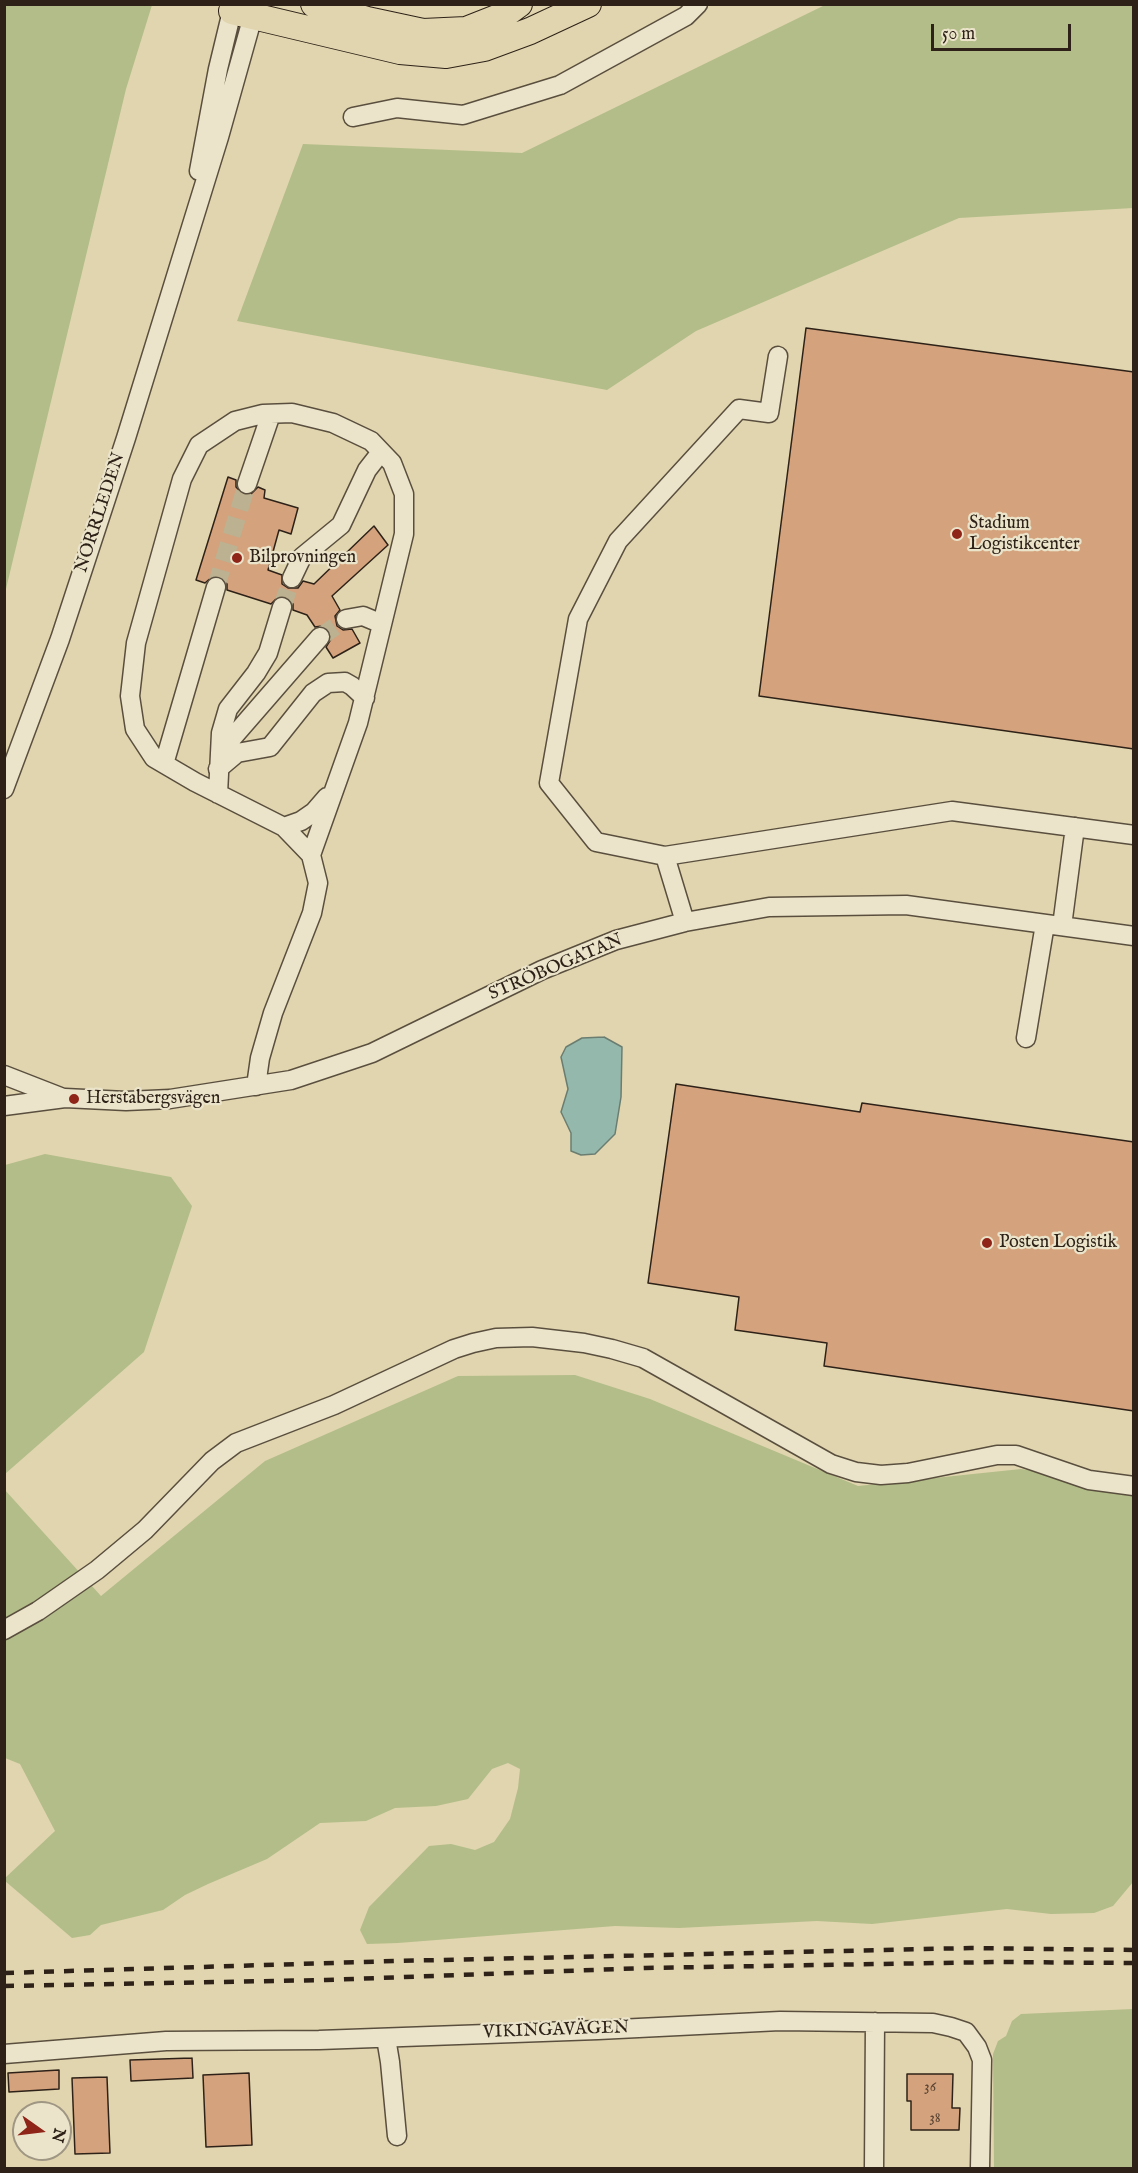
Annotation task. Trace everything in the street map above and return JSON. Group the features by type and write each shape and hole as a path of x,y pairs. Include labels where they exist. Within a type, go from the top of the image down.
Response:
{"highway":[{"path":"314,4 367,20 423,32 465,30 504,15 519,4"},
{"path":"243,14 400,51 446,55 484,48 530,31 588,4"}],"street":[{"path":"353,117 397,108 463,115 560,86 686,16 698,4"},
{"name":"NORRLEDEN","path":"4,789 60,639 126,438 188,235 210,111 243,14"},
{"path":"778,356 769,413 739,409 618,542 578,619 549,783 596,842 665,856 952,811 1134,835"},
{"path":"256,1086 260,1058 273,1013 312,913 318,883 311,855 284,828 154,758 135,729 130,696 136,643 182,479 199,445 235,421 271,414 292,413 333,423 371,441 392,463 404,494 404,534 365,698 311,855"},
{"path":"247,484 271,414"},
{"path":"292,578 302,557 341,525 367,470 381,452"},
{"path":"164,764 216,587"},
{"path":"218,794 221,733 228,709 268,654 282,607"},
{"path":"346,619 363,616 382,624"},
{"path":"218,769 227,744 320,637"},
{"path":"218,769 237,753 270,747 313,693 328,683 345,682 365,698"},
{"path":"284,828 301,821 314,812 333,789"},
{"path":"1026,1038 1075,827"},
{"path":"665,856 685,922"},
{"name":"STRÖBOGATAN","path":"4,1106 65,1098 126,1101 170,1099 291,1080 372,1053 542,970 616,940 685,922 770,908 906,905 1134,936"},
{"name":"STRÖBOGATAN","path":"4,1075 65,1098"},
{"path":"4,1630 38,1611 97,1570 145,1530 212,1461 236,1443 334,1405 454,1349 496,1338 532,1337 584,1343 612,1348 643,1358 831,1464 856,1472 881,1475 908,1473 997,1455 1016,1455 1089,1480 1134,1486"},
{"name":"VIKINGAVÄGEN","path":"4,2054 166,2041 386,2038 780,2021 933,2023 951,2026 966,2032 977,2047 982,2060 980,2169"},
{"path":"874,2169 875,2022"},
{"path":"386,2038 397,2136"}],"green space":[{"path":"5,4 152,5 126,89 5,593"},
{"path":"825,5 1133,5 1133,208 959,218 696,331 607,390 237,321 303,144 522,153"},
{"path":"45,1154 171,1177 192,1206 144,1352 5,1474 5,1165"},
{"path":"575,1375 650,1399 858,1486 1021,1469 1133,1487 1133,1882 1113,1906 1094,1913 1051,1914 1007,1909 872,1924 817,1921 679,1928 615,1926 367,1944 360,1930 369,1907 429,1846 451,1844 475,1850 494,1842 510,1819 518,1788 520,1769 508,1763 492,1769 468,1799 436,1806 395,1808 366,1821 320,1823 267,1859 185,1895 163,1910 101,1925 90,1935 72,1938 5,1881 5,1878 55,1831 20,1764 5,1758 4,1489 101,1596 265,1461 458,1376"},
{"path":"1133,2009 1133,2168 994,2168 993,2054 998,2041 1006,2036 1012,2021 1021,2014"}],"water":[{"path":"604,1037 622,1047 621,1097 615,1134 595,1154 581,1155 571,1151 571,1133 561,1112 568,1089 561,1057 566,1047 582,1038"}],"building":[{"name":"Stadium Logistikcenter","path":"806,328 1134,372 1134,749 759,696"},
{"name":"Bilprovningen","path":"228,477 236,480 236,487 243,494 250,495 258,487 265,490 264,498 298,508 291,534 279,530 268,570 282,575 282,584 288,588 298,588 303,581 314,584 374,526 388,545 332,596 340,610 335,616 337,626 343,630 352,629 360,643 333,658 326,647 331,639 328,629 322,626 315,627 307,615 293,610 293,604 286,596 279,596 271,604 227,590 227,584 220,576 213,576 205,583 196,580"},
{"name":"Posten Logistik","path":"676,1084 860,1112 862,1103 1134,1142 1134,1411 824,1366 827,1343 735,1330 739,1297 648,1283"},
{"path":"192,2058 193,2078 131,2081 130,2060"},
{"path":"59,2070 59,2089 9,2092 8,2073"},
{"path":"249,2073 252,2145 206,2147 203,2075"},
{"path":"907,2074 953,2074 952,2108 960,2108 959,2130 911,2130 911,2101 907,2101"},
{"path":"107,2077 110,2153 75,2154 72,2078"}],"tunnel":[{"path":"216,587 247,484"},
{"path":"282,607 292,578"},
{"path":"320,637 346,619"}],"railway":[{"path":"4,1973 396,1961 971,1948 1134,1950"},
{"path":"4,1986 326,1980 645,1968 997,1962 1134,1963"}],"place":[{"name":"Stadium Logistikcenter","path":"957,534"},
{"name":"Bilprovningen","path":"237,558"},
{"name":"Herstabergsvägen","path":"74,1099"},
{"name":"Posten Logistik","path":"987,1243"}]}
